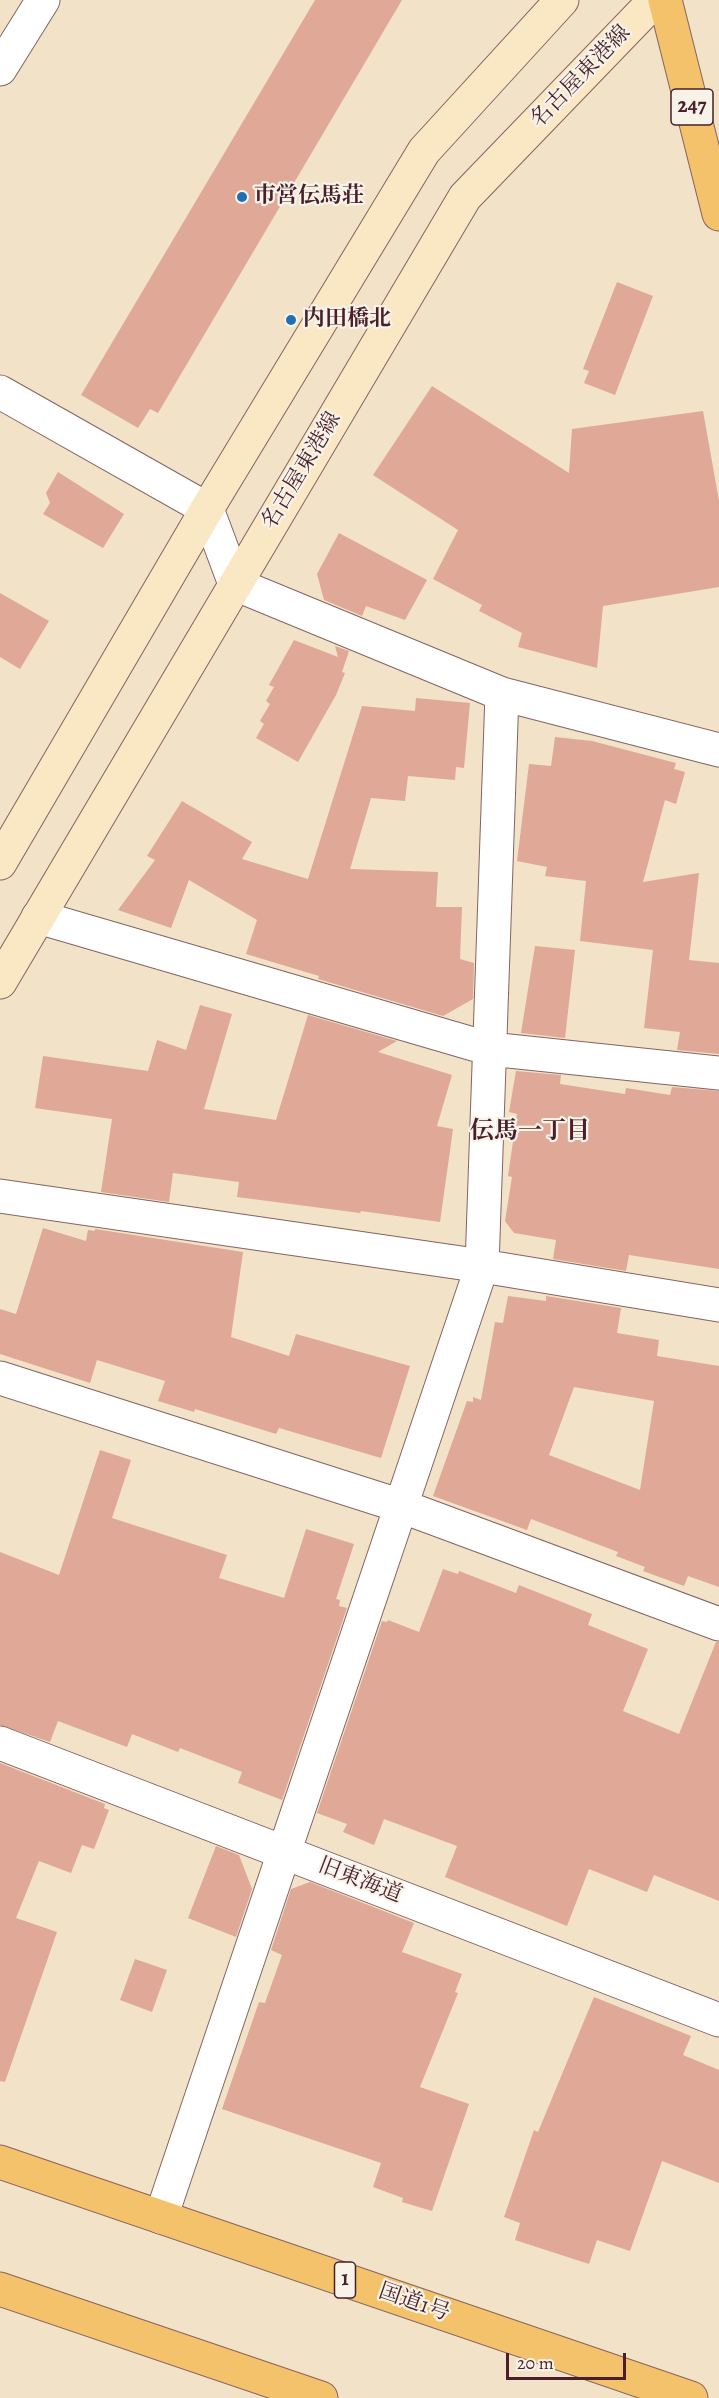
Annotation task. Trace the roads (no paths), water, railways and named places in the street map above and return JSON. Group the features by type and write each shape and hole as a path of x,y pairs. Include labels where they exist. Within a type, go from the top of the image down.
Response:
{"highway":[{"name":"247","path":"665,0 719,214"},
{"name":"国道1号","path":"0,2162 691,2398"},
{"path":"0,2289 311,2396"}],"main road":[{"path":"5,844 424,151 562,0"},
{"name":"名古屋東港線","path":"0,982 465,197 655,0"}],"street":[{"path":"0,69 43,0"},
{"path":"0,392 207,509 235,584 502,694 719,750"},
{"path":"161,2217 482,1266 502,694"},
{"path":"38,917 490,1049 719,1073"},
{"path":"0,1196 482,1266 719,1305"},
{"path":"0,1378 401,1506 719,1624"},
{"name":"旧東海道","path":"0,1743 719,2020"}],"place":[{"name":"市営伝馬荘","path":"242,197"},
{"name":"内田橋北","path":"291,320"}],"district":[{"name":"伝馬一丁目","path":"530,1132"}]}
